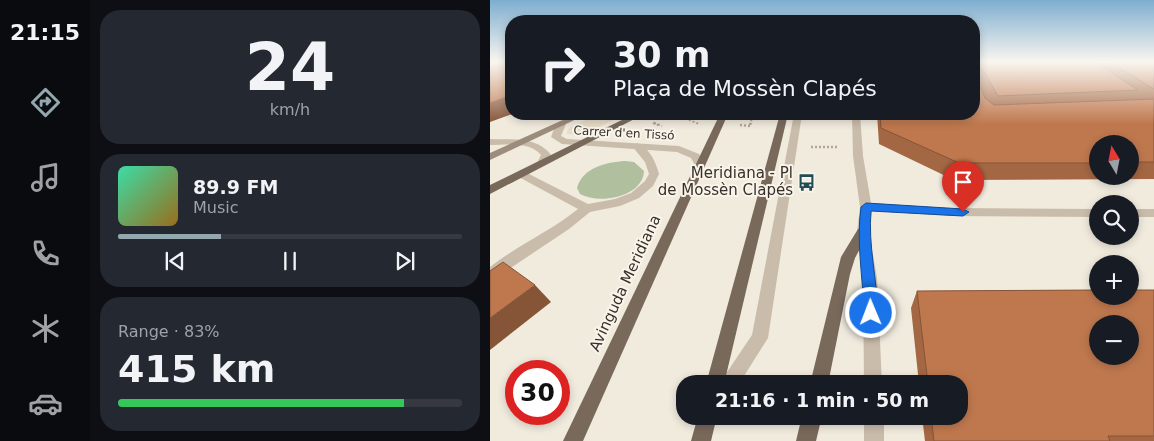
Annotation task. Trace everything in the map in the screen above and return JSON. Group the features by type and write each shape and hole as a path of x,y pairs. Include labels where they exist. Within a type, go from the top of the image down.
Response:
{"main road":[{"path":"490,157 570,120"},
{"path":"490,190 526,177 542,163 627,120"},
{"name":"Avinguda Meridiana","path":"573,441 721,120"},
{"path":"718,375 782,120"},
{"path":"821,375 845,266 848,257 863,232"},
{"path":"701,441 705,425"},
{"path":"806,441 810,425"}],"street":[{"path":"734,375 760,338 797,120"},
{"path":"856,120 858,156 866,207 863,232 870,278 873,375"},
{"name":"Carrer d'en Tissó","path":"561,124 556,137 565,142 685,150 695,156 700,165"},
{"path":"490,142 519,144 543,150 546,156 542,163"},
{"path":"495,271 506,262 573,221 586,209 621,201 635,195 651,182 654,168 636,146"},
{"path":"526,177 579,203 586,209"},
{"path":"866,207 950,212 1089,213"},
{"path":"1139,214 1154,213"},
{"path":"874,425 874,441"}],"path":[{"path":"689,120 695,124"},
{"path":"745,126 750,126 752,120"},
{"path":"821,147 836,147"}],"green space":[{"path":"634,162 644,171 642,180 628,193 598,199 580,194 577,188 584,175 589,171 610,163"}],"shaded area":[{"path":"586,120 613,120 582,135 566,134 569,128"}],"building":[{"path":"490,83 505,83 505,97 490,103"},
{"path":"990,83 1127,83 1138,90 998,96"},
{"path":"1144,83 1154,83 1154,89"},
{"path":"980,86 985,98 994,105 1154,99 1154,162 1139,162 1139,135 1089,135 1089,163 959,163 881,128 880,120 980,120"},
{"path":"503,262 535,285 490,318 490,271"},
{"path":"1089,290 1089,305 1139,305 1139,290 1154,290 1154,436 1108,436 1110,441 934,441 932,425 968,425 968,375 927,375 917,291"}],"place":[{"name":"Meridiana - Pl de Mossèn Clapés","path":"807,182"}],"route":[{"path":"871,313 870,278 863,232 866,207 963,212"}]}
